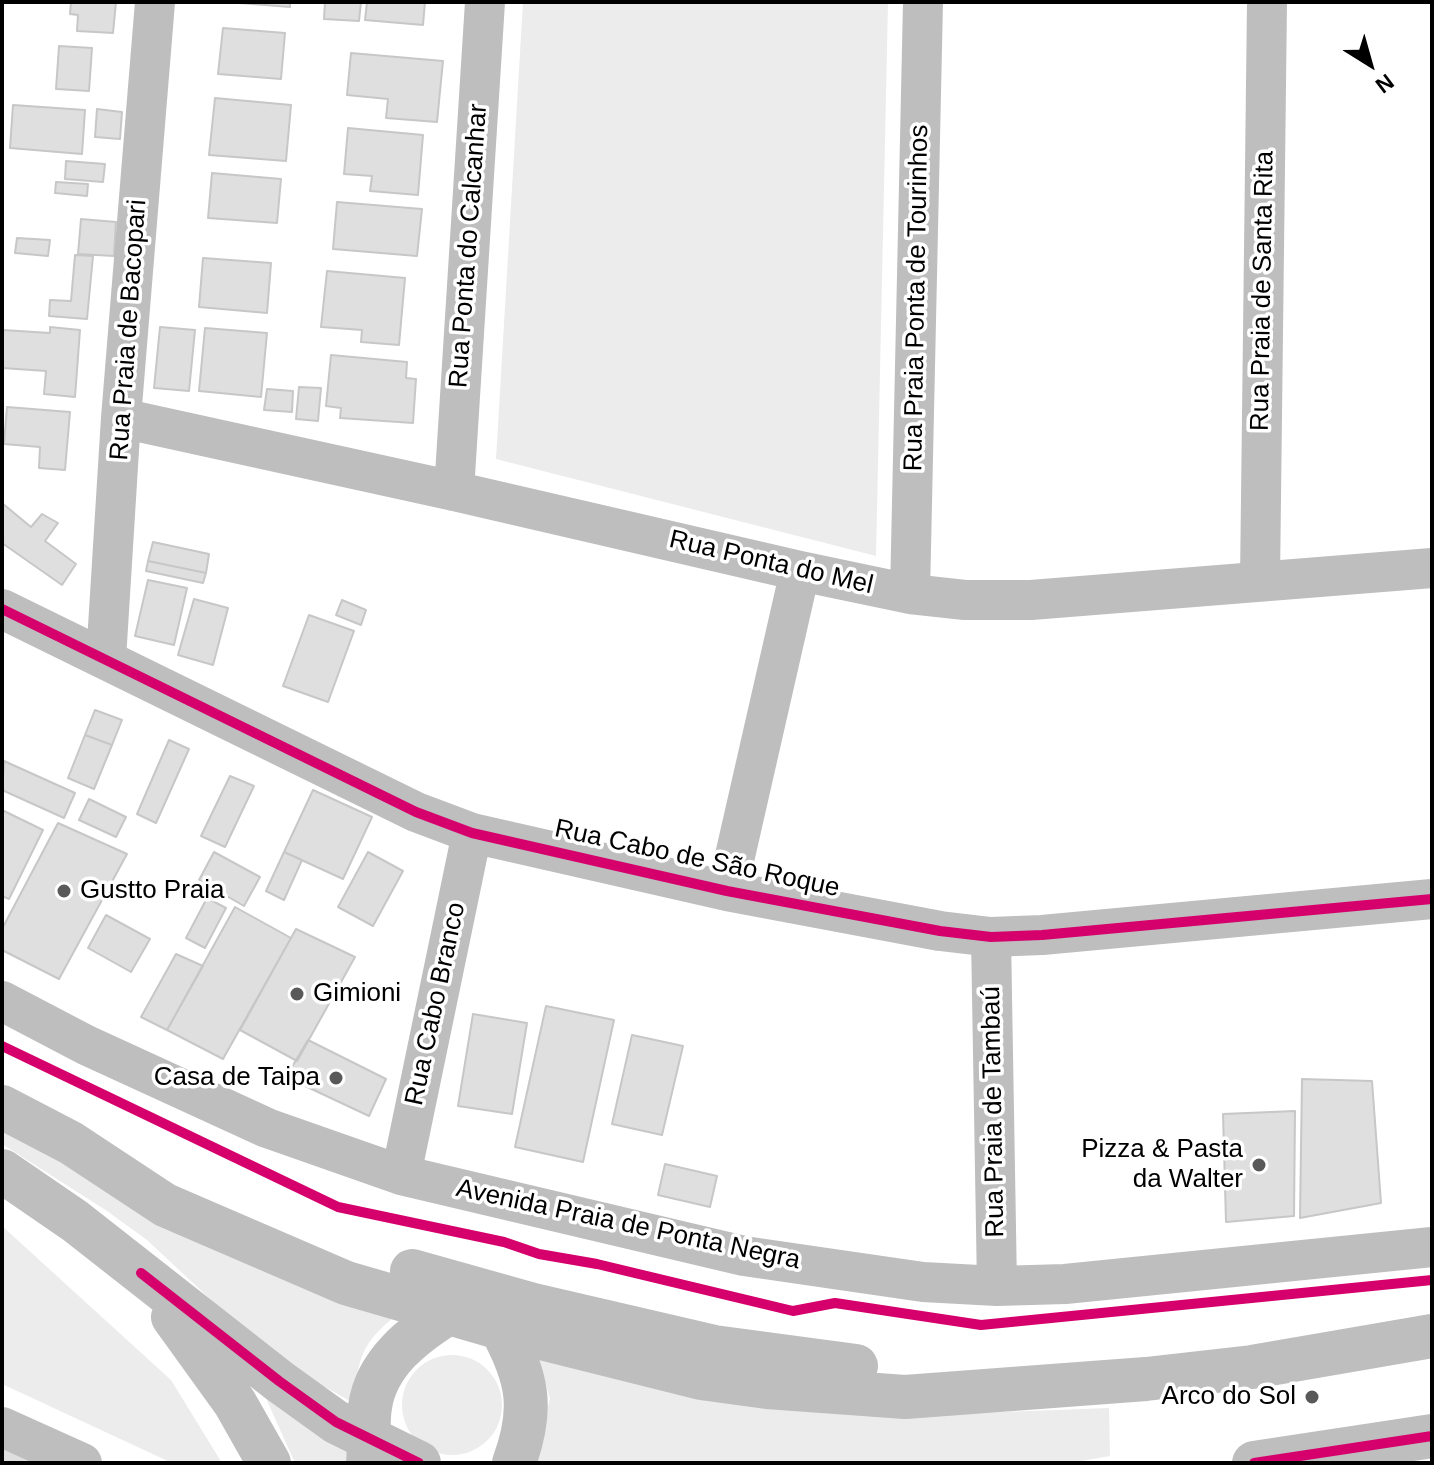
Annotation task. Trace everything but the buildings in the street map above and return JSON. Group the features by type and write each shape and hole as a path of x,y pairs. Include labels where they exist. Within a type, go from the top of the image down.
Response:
{"main road":[{"path":"2,1107 71,1143 165,1205 346,1283 501,1328 701,1378 767,1387 905,1397 1146,1379 1252,1367 1432,1336"},
{"path":"71,1143 355,1255 533,1305 714,1347 1009,1388"},
{"path":"2,1171 75,1221 336,1422 369,1452 419,1463"},
{"path":"141,1273 235,1403 269,1463"},
{"path":"369,1452 370,1403 379,1378 396,1353 419,1331 448,1313"},
{"path":"501,1328 524,1379 527,1407 523,1437 514,1463"},
{"path":"1254,1463 1432,1436"}],"street":[{"name":"Rua Praia de Bacopari","path":"106,659 121,418 155,2"},
{"name":"Rua Ponta do Calcanhar","path":"454,491 485,2"},
{"name":"Rua Praia Ponta de Tourinhos","path":"910,594 923,2"},
{"name":"Rua Praia de Santa Rita","path":"1260,580 1267,2"},
{"name":"Rua Ponta do Mel","path":"121,418 910,594 965,600 1031,600 1432,568"},
{"path":"727,891 800,571"},
{"name":"Rua Cabo de São Roque","path":"2,609 416,812 472,833 727,891 940,931 991,937 1432,899"},
{"name":"Rua Cabo Branco","path":"401,1175 472,833"},
{"name":"Rua Praia de Tambaú","path":"991,937 997,1286"},
{"name":"Avenida Praia de Ponta Negra","path":"2,1001 86,1045 267,1128 401,1175 744,1256 923,1282 997,1286 1065,1284 1432,1247"},
{"path":"2,1427 82,1463"}],"shaded area":[{"path":"523,2 888,2 876,556 496,459"},
{"path":"2,1125 398,1314 376,1334 363,1353 357,1405 306,1376 224,1312 147,1240 2,1144"},
{"path":"2,1226 171,1380 222,1463 172,1463 2,1384"},
{"path":"536,1347 925,1415 1109,1408 1110,1456 1070,1463 527,1463 542,1429 550,1399"},
{"path":"452,1355 471,1359 487,1370 498,1386 502,1405 498,1424 487,1440 471,1451 452,1455 433,1451 417,1440 406,1424 402,1405 406,1386 417,1370 433,1359"},
{"path":"265,1396 355,1448 354,1463 295,1463"}],"cycle path":[{"path":"2,609 416,812 472,833 727,891 940,931 991,937 1432,899"},
{"path":"2,1046 338,1207 504,1242 539,1254 597,1264 793,1311 835,1303 981,1325 1432,1280"},
{"path":"141,1273 336,1422 419,1463"},
{"path":"1254,1463 1432,1436"}],"place":[{"name":"Gustto Praia","path":"64,891"},
{"name":"Gimioni","path":"297,994"},
{"name":"Casa de Taipa","path":"336,1078"},
{"name":"Pizza & Pasta da Walter","path":"1259,1165"},
{"name":"Arco do Sol","path":"1312,1397"}]}
